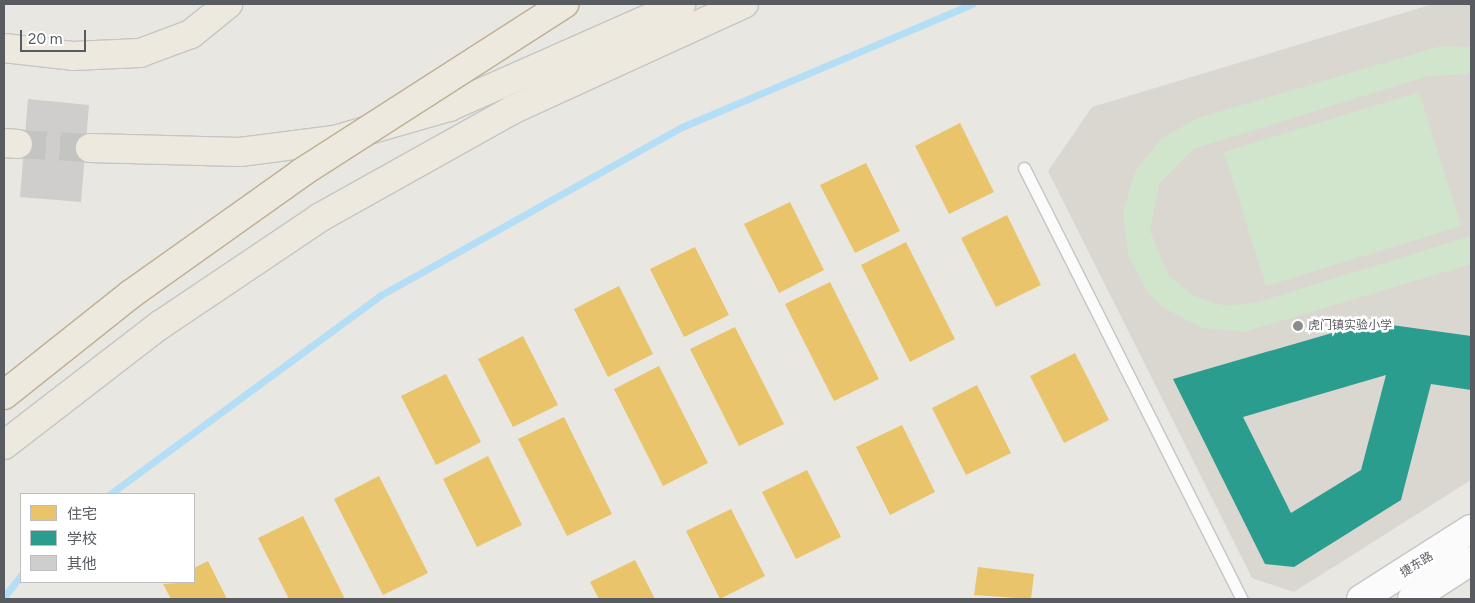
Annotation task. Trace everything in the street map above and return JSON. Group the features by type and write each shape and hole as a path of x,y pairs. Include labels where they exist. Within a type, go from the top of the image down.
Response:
{"highway":[{"path":"4,48 73,56 140,53 191,34 228,4"},
{"path":"4,396 131,294 301,173 564,4"},
{"path":"90,148 240,152 334,140 449,107 681,4"},
{"path":"4,445 52,405 319,218 512,110 744,4"}],"street":[{"name":"捷东路","path":"1362,599 1471,529"},
{"path":"1412,599 1471,561"}],"lane":[{"path":"1024,168 1242,599"}],"shaded area":[{"name":"虎门镇实验小学","path":"1433,4 1471,4 1471,480 1294,592 1252,578 1048,171 1092,107"}],"green space":[{"path":"1441,46 1471,47 1471,74 1428,76 1193,149 1159,184 1150,231 1169,276 1194,296 1225,306 1258,302 1471,236 1471,264 1244,332 1202,328 1164,308 1148,293 1128,255 1123,213 1135,171 1162,138 1198,118"},
{"path":"1419,92 1461,226 1266,286 1224,152"}],"building: 住宅":[{"path":"960,123 994,192 949,214 915,146"},
{"path":"866,163 900,231 855,253 820,185"},
{"path":"790,202 824,270 779,293 744,224"},
{"path":"1007,215 1041,285 996,307 961,238"},
{"path":"906,242 955,339 910,362 861,265"},
{"path":"695,247 729,315 684,337 650,269"},
{"path":"830,282 879,379 834,401 785,304"},
{"path":"619,286 653,354 608,377 574,309"},
{"path":"735,327 784,424 739,446 690,349"},
{"path":"523,336 558,405 513,427 478,359"},
{"path":"1075,353 1109,420 1064,443 1030,376"},
{"path":"659,366 708,463 663,486 614,389"},
{"path":"446,374 481,442 436,465 401,396"},
{"path":"977,385 1011,453 966,475 932,408"},
{"path":"564,417 612,514 567,536 518,439"},
{"path":"902,425 935,492 890,515 856,447"},
{"path":"488,456 522,525 477,547 443,479"},
{"path":"807,470 841,537 796,559 762,492"},
{"path":"379,476 428,573 383,595 334,499"},
{"path":"731,509 765,576 720,599 686,531"},
{"path":"303,516 345,599 289,599 258,538"},
{"path":"635,560 655,599 599,599 590,582"},
{"path":"208,561 227,599 171,599 163,584 195,583 195,568"},
{"path":"978,567 1034,574 1031,599 974,595"}],"building: 学校":[{"path":"1370,322 1471,336 1471,390 1431,384 1401,500 1294,567 1265,564 1173,379","holes":["1386,375 1361,470 1291,513 1243,417"]}],"building: 其他":[{"path":"28,99 89,105 81,202 20,197"}],"waterway":[{"path":"111,493 381,295 682,127 972,4"},
{"path":"4,597 20,576"}],"tunnel":[{"path":"18,144 90,148"}],"place":[{"name":"虎门镇实验小学","path":"1298,326"}]}
